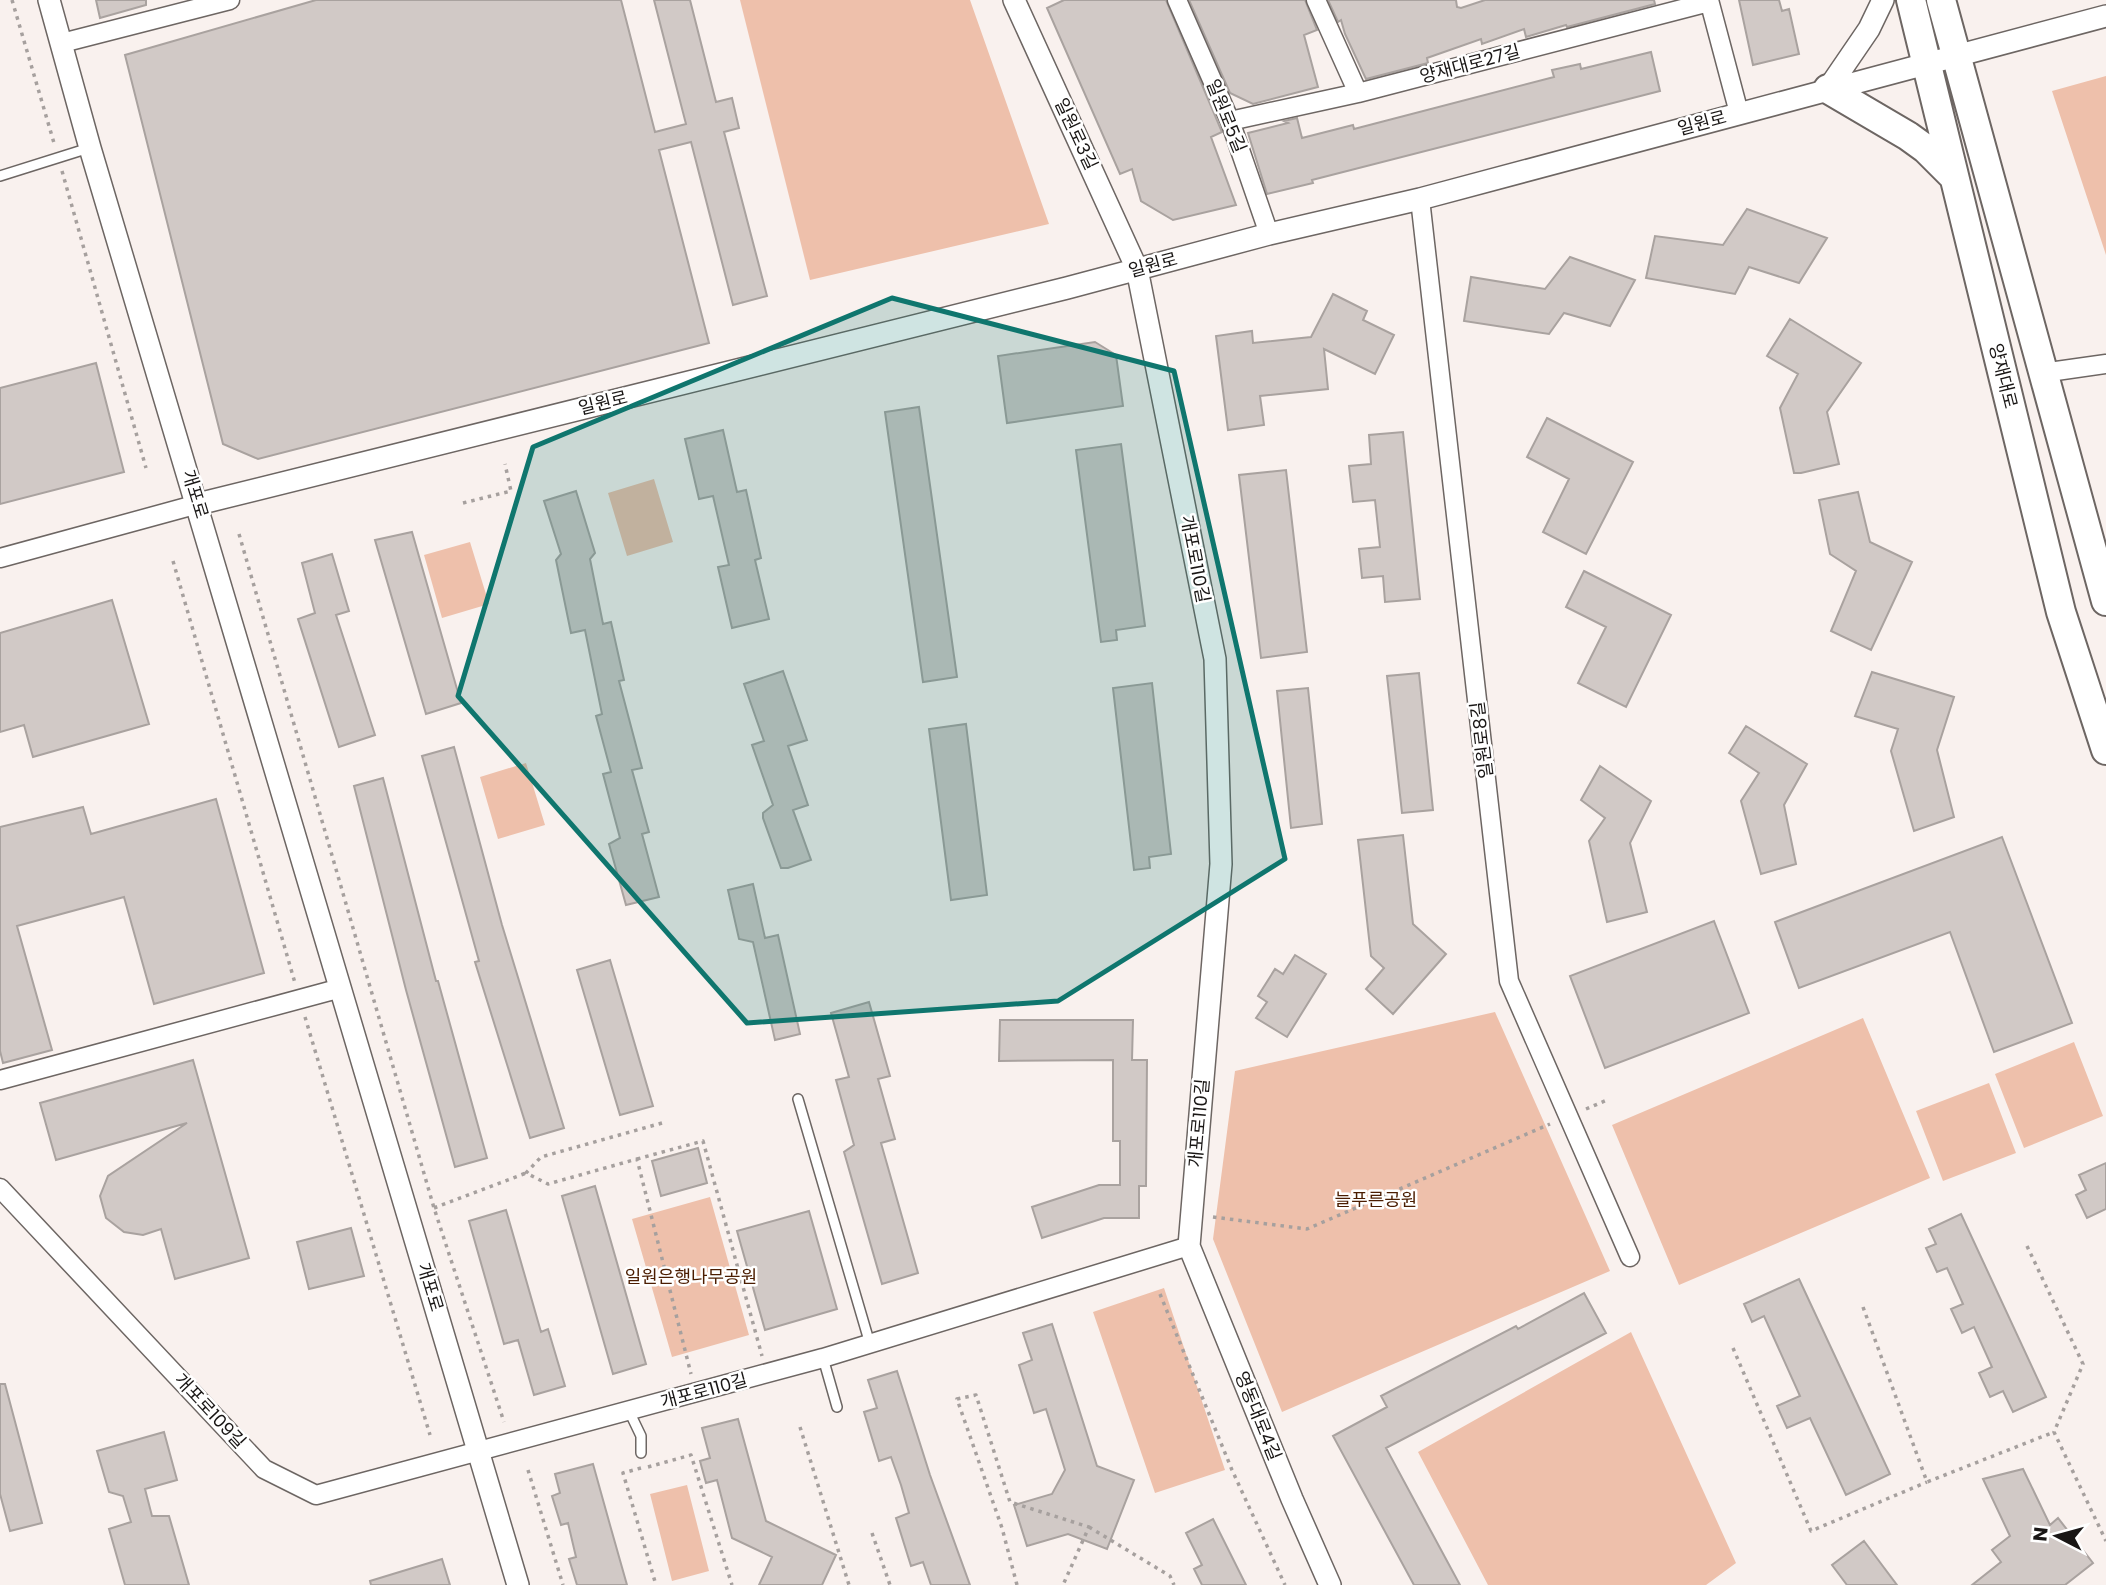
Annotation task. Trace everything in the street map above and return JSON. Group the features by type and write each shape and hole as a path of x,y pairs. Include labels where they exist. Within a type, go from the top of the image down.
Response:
{"main road":[{"name":"양재대로","path":"1911,0 2060,612 2106,750"},
{"path":"1941,0 2106,601"},
{"path":"1828,89 1908,135 1955,178"}],"street":[{"name":"개포로","path":"49,0 90,148 518,1585"},
{"path":"62,43 169,7 230,0"},
{"name":"일원로3길","path":"1014,0 1137,269"},
{"name":"일원로5길","path":"1177,0 1230,121 1269,234"},
{"path":"1316,0 1358,93"},
{"path":"1828,89 1869,29 1883,0"},
{"path":"1709,1 1739,113"},
{"name":"양재대로27길","path":"1230,121 1358,93 1709,1"},
{"name":"일원로","path":"198,504 1269,234 1420,200 2106,16"},
{"name":"일원로8길","path":"1420,200 1509,981 1630,1257"},
{"name":"개포로110길","path":"478,1450 822,1358 1189,1246 1221,864 1215,670 1137,269"},
{"path":"2042,373 2106,364"},
{"path":"0,558 198,504"},
{"path":"0,1080 341,988"},
{"name":"개포로109길","path":"0,1188 264,1469 316,1495 478,1450"},
{"name":"영동대로4길","path":"1189,1246 1330,1585"}],"lane":[{"path":"0,176 90,148"},
{"path":"798,1099 870,1344"},
{"path":"822,1358 837,1407"},
{"path":"629,1411 641,1436 640,1453"}],"path":[{"path":"12,0 146,468"},
{"path":"463,503 511,491 505,464"},
{"path":"239,534 434,1208 504,1422"},
{"path":"1191,1215 1307,1229 1607,1100"},
{"path":"434,1208 526,1173 541,1157 662,1123"},
{"path":"526,1173 548,1184 703,1141 762,1356"},
{"path":"636,1159 691,1377"},
{"path":"1733,1348 1811,1531 2054,1432 2083,1364 2027,1246"},
{"path":"1160,1294 1231,1471 1285,1585"},
{"path":"1863,1307 1927,1482"},
{"path":"1017,1585 1002,1528 957,1399 976,1395 1010,1502 1089,1527 1170,1576 1174,1585"},
{"path":"800,1427 849,1585"},
{"path":"2054,1432 2106,1541"},
{"path":"656,1585 624,1473 691,1455 732,1585"},
{"path":"528,1470 563,1585"},
{"path":"1063,1585 1089,1527"},
{"path":"872,1533 890,1585"}],"highlighted area":[{"path":"892,298 1174,371 1285,859 1058,1001 747,1023 458,696 533,447"}],"green space":[{"path":"740,0 970,0 1049,224 810,280"},
{"path":"2106,76 2106,255 2052,91"},
{"path":"654,479 673,542 627,556 608,493"},
{"path":"470,542 489,604 442,618 424,555"},
{"path":"526,763 545,825 498,839 480,777"},
{"name":"늘푸른공원","path":"1495,1012 1610,1271 1282,1412 1213,1239 1235,1071"},
{"path":"1863,1018 1930,1178 1679,1285 1612,1125"},
{"path":"2074,1042 2103,1116 2024,1148 1995,1074"},
{"path":"1989,1083 2016,1153 1943,1181 1916,1111"},
{"name":"일원은행나무공원","path":"710,1197 749,1335 672,1357 632,1219"},
{"path":"1164,1288 1225,1470 1155,1493 1093,1312"},
{"path":"1631,1332 1736,1563 1706,1585 1488,1585 1418,1452"},
{"path":"687,1485 709,1571 672,1581 650,1494"}],"building":[{"path":"96,0 146,0 146,5 100,18"},
{"path":"316,0 621,0 655,132 686,124 654,0 690,0 716,102 732,98 739,128 724,132 767,296 733,305 691,142 659,150 709,343 258,459 223,444 125,55"},
{"path":"1064,0 1166,0 1222,132 1211,137 1236,205 1173,220 1141,201 1132,169 1120,174 1047,8"},
{"path":"1189,0 1305,0 1317,30 1304,35 1318,87 1253,104 1230,93"},
{"path":"1328,0 1456,0 1457,7 1461,8 1485,0 1654,0 1655,4 1526,37 1524,29 1482,44 1481,39 1427,58 1428,63 1366,79 1341,20 1338,22"},
{"path":"1739,0 1779,0 1782,11 1789,9 1799,54 1753,65"},
{"path":"1651,52 1660,91 1312,180 1313,183 1267,194 1248,133 1288,123 1284,121 1297,118 1302,138 1353,125 1354,129 1554,77 1552,70 1580,64 1581,69"},
{"path":"1747,209 1827,238 1799,283 1749,267 1735,294 1646,278 1655,236 1723,245"},
{"path":"1570,257 1635,280 1610,326 1564,313 1549,334 1464,321 1471,277 1545,289"},
{"path":"1333,294 1367,311 1363,320 1394,335 1375,374 1324,349 1328,389 1260,396 1264,425 1228,430 1216,336 1252,331 1253,343 1311,337"},
{"path":"1790,319 1861,363 1827,412 1839,464 1801,473 1794,473 1780,408 1798,374 1767,356"},
{"path":"1095,342 1116,355 1123,406 1007,423 998,356"},
{"path":"96,363 124,472 0,504 0,388"},
{"path":"919,407 957,677 923,682 885,412"},
{"path":"1547,418 1633,462 1586,554 1543,532 1569,479 1527,457"},
{"path":"723,430 737,492 746,490 761,558 755,560 769,619 732,628 718,567 729,565 713,496 699,499 685,439"},
{"path":"1403,432 1420,599 1385,602 1383,576 1362,578 1359,549 1380,547 1375,500 1353,502 1349,466 1371,464 1369,435"},
{"path":"1121,444 1145,626 1116,630 1117,640 1101,642 1076,450"},
{"path":"1286,470 1307,652 1261,658 1239,475"},
{"path":"576,491 595,553 590,559 603,624 611,622 624,680 619,681 642,768 632,770 649,832 642,834 659,897 626,905 609,844 620,838 603,774 611,772 596,716 602,714 585,630 571,633 556,560 561,554 544,501"},
{"path":"1858,492 1870,542 1912,562 1871,650 1831,631 1856,571 1830,554 1819,500"},
{"path":"412,532 461,703 426,714 375,540"},
{"path":"332,554 349,611 336,615 375,735 339,747 298,619 315,613 302,563"},
{"path":"1584,571 1671,615 1626,707 1578,683 1606,627 1566,607"},
{"path":"112,600 149,724 33,757 24,725 0,732 0,633"},
{"path":"783,671 807,740 788,746 808,805 793,810 811,860 788,868 781,868 763,818 763,813 773,805 752,745 764,741 744,684"},
{"path":"1872,672 1954,697 1937,750 1954,817 1914,831 1891,751 1898,729 1855,716"},
{"path":"1419,673 1433,810 1402,813 1387,676"},
{"path":"1152,683 1171,854 1149,857 1150,868 1134,870 1113,688"},
{"path":"1308,688 1322,824 1291,828 1277,691"},
{"path":"966,724 987,895 951,900 929,729"},
{"path":"1746,726 1807,764 1784,805 1796,864 1761,874 1741,801 1759,773 1729,753"},
{"path":"454,747 502,925 564,1128 530,1138 475,962 479,961 422,756"},
{"path":"1600,766 1651,801 1630,843 1647,912 1607,922 1589,841 1605,818 1581,800"},
{"path":"383,778 436,981 487,1158 455,1167 354,786"},
{"path":"216,799 264,973 154,1004 124,897 17,926 52,1050 3,1063 0,1051 0,827 83,807 91,834"},
{"path":"1403,835 1413,924 1446,954 1393,1014 1366,989 1384,968 1371,956 1358,840"},
{"path":"2002,837 2072,1023 1994,1052 1950,932 1799,988 1775,922"},
{"path":"753,884 765,938 778,935 800,1034 775,1040 753,942 739,939 728,890"},
{"path":"1714,921 1749,1013 1605,1068 1570,976"},
{"path":"1295,955 1326,974 1287,1037 1256,1018 1267,1002 1258,996 1275,969 1283,974"},
{"path":"610,960 653,1106 620,1115 577,970"},
{"path":"869,1002 890,1076 878,1079 895,1139 881,1143 918,1273 882,1284 844,1152 854,1145 836,1080 849,1077 831,1013"},
{"path":"1000,1020 1133,1020 1132,1060 1147,1060 1146,1186 1139,1186 1139,1218 1104,1218 1042,1238 1032,1207 1099,1185 1120,1185 1120,1141 1113,1141 1113,1060 999,1061"},
{"path":"193,1060 249,1258 175,1279 161,1229 143,1235 124,1232 106,1218 100,1196 108,1176 187,1123 56,1160 40,1103"},
{"path":"698,1148 707,1183 661,1196 652,1161"},
{"path":"2106,1163 2106,1209 2087,1218 2076,1195 2086,1190 2079,1175"},
{"path":"595,1186 646,1364 613,1374 562,1196"},
{"path":"506,1210 541,1332 548,1329 565,1386 534,1395 518,1340 504,1344 469,1221"},
{"path":"809,1211 837,1309 765,1330 737,1231"},
{"path":"1961,1214 2046,1397 2013,1412 2003,1391 1990,1397 1979,1373 1992,1367 1974,1327 1962,1333 1951,1309 1963,1304 1947,1268 1937,1272 1926,1248 1936,1244 1929,1229"},
{"path":"351,1228 364,1276 309,1289 297,1242"},
{"path":"1799,1279 1890,1474 1846,1495 1810,1418 1787,1428 1777,1406 1800,1396 1764,1316 1752,1322 1744,1304"},
{"path":"1584,1293 1606,1333 1386,1448 1460,1585 1414,1585 1333,1436 1387,1407 1381,1396 1516,1326 1518,1329"},
{"path":"1052,1324 1097,1466 1134,1480 1107,1549 1068,1534 1027,1546 1014,1505 1052,1494 1065,1470 1046,1409 1034,1413 1019,1365 1032,1360 1023,1333"},
{"path":"897,1371 930,1475 970,1585 931,1585 923,1562 911,1566 896,1518 909,1513 901,1485 891,1457 879,1461 864,1412 877,1408 868,1380"},
{"path":"0,1384 5,1384 42,1523 10,1531 0,1494"},
{"path":"738,1419 766,1521 836,1555 822,1585 759,1585 772,1557 732,1538 717,1480 706,1483 700,1461 710,1458 702,1428"},
{"path":"164,1432 177,1480 145,1489 152,1516 169,1516 189,1585 125,1585 109,1529 131,1522 123,1496 109,1492 97,1451"},
{"path":"593,1464 627,1585 577,1585 569,1559 576,1557 568,1523 561,1525 552,1496 560,1493 555,1474"},
{"path":"2023,1469 2050,1525 2058,1518 2093,1563 2065,1585 1972,1585 2001,1562 1992,1550 2010,1536 1983,1479"},
{"path":"1213,1519 1246,1585 1202,1585 1194,1569 1202,1565 1186,1533"},
{"path":"1864,1541 1897,1585 1847,1585 1832,1565"},
{"path":"442,1559 450,1585 371,1585 370,1581"}]}
